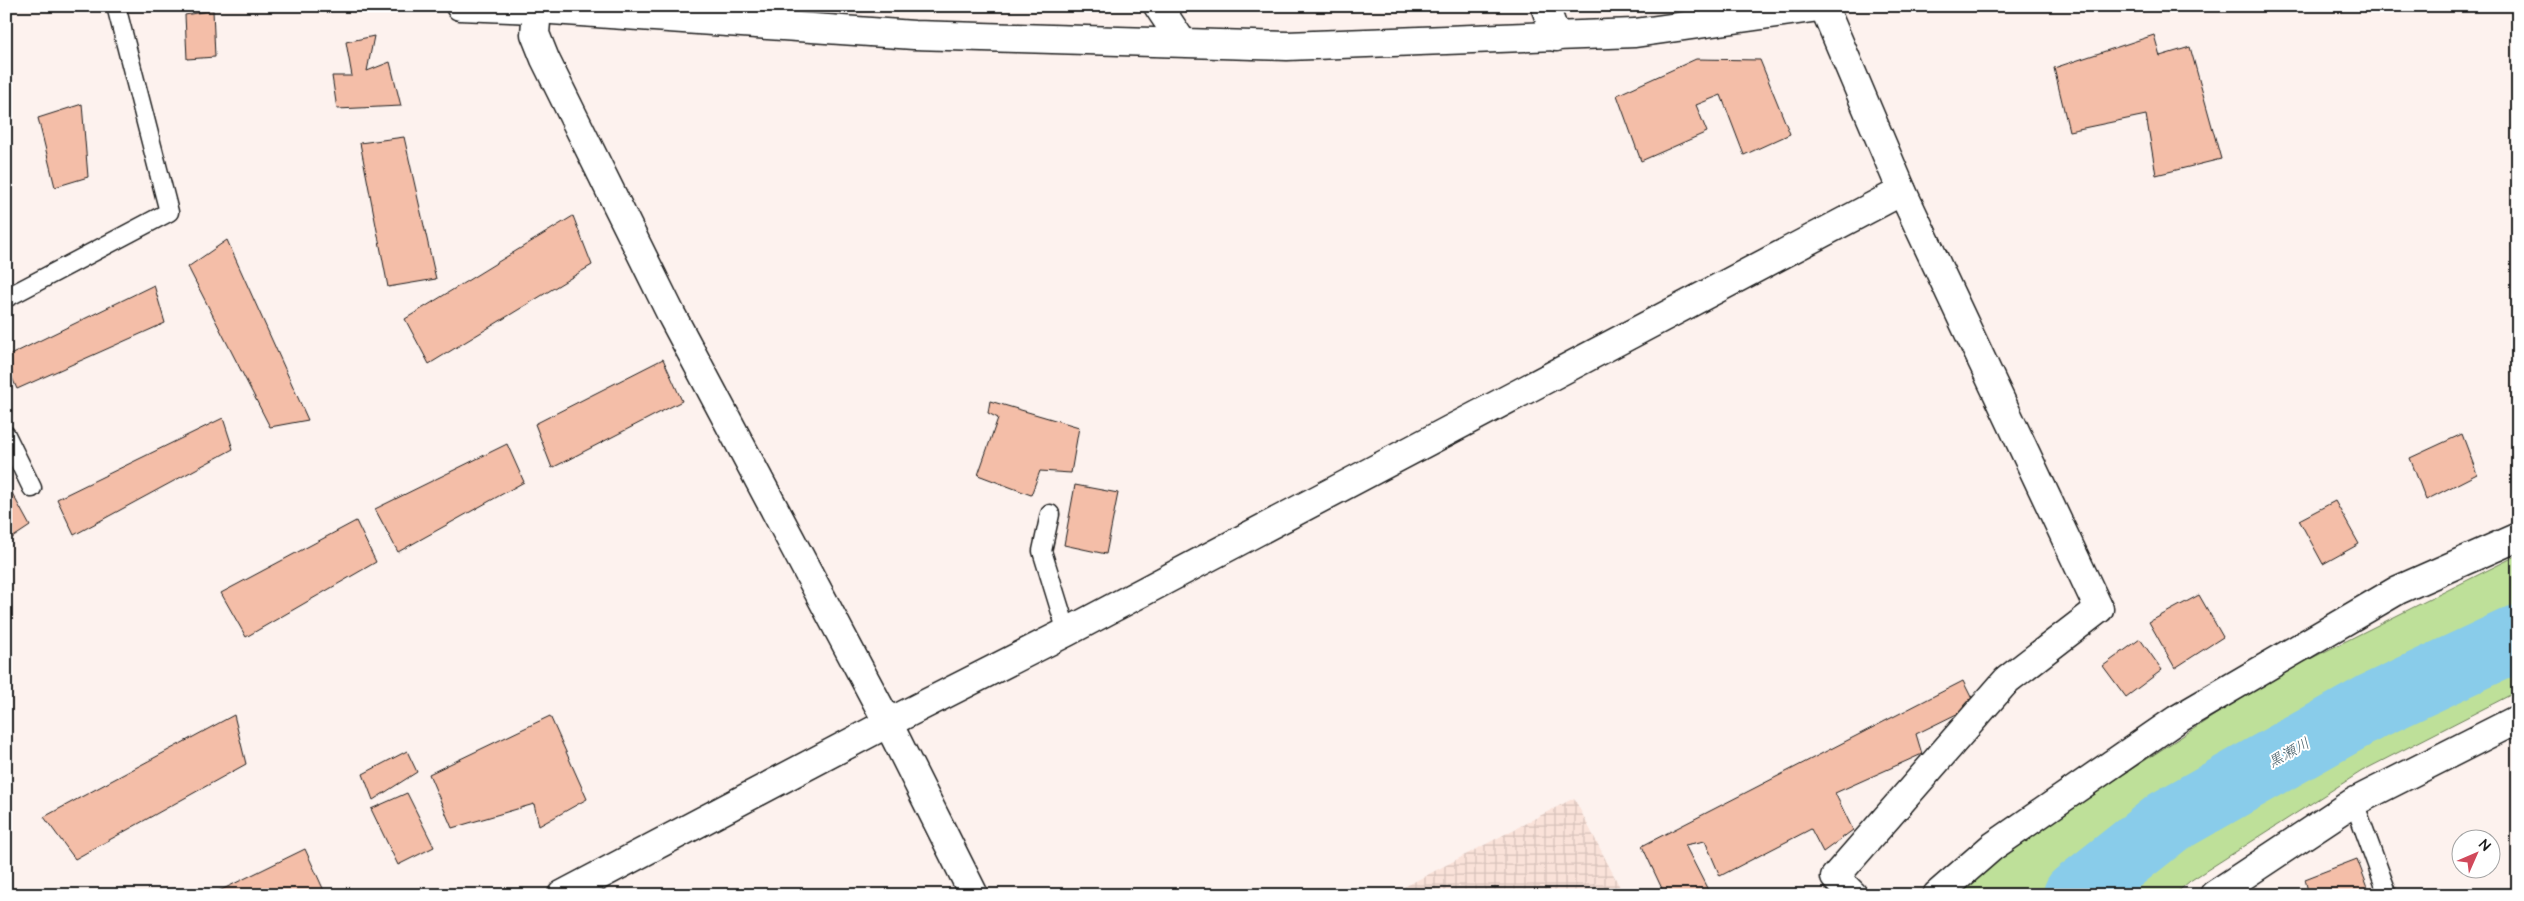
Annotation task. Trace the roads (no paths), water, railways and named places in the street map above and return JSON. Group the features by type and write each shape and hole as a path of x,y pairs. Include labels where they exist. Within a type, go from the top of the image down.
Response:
{"street":[{"path":"460,6 537,9 914,35 1287,46 1635,33 1825,6 1902,191 2099,609 2008,680 1835,877 1853,895"},
{"path":"1158,6 1182,42"},
{"path":"1544,6 1556,37"},
{"path":"537,9 535,34 545,59 672,316 888,723 974,895"},
{"path":"562,895 888,723 1067,632 1902,191"},
{"path":"1937,895 1992,847 2176,720 2398,590 2518,537"},
{"path":"2214,895 2354,802 2518,719"}],"lane":[{"path":"6,298 169,212 116,6"},
{"path":"6,435 32,488"},
{"path":"1050,514 1042,551 1067,632"},
{"path":"2354,802 2388,895"}],"waterway":[{"name":"黒瀬川","path":"2076,895 2168,822 2373,706 2518,638"}]}
